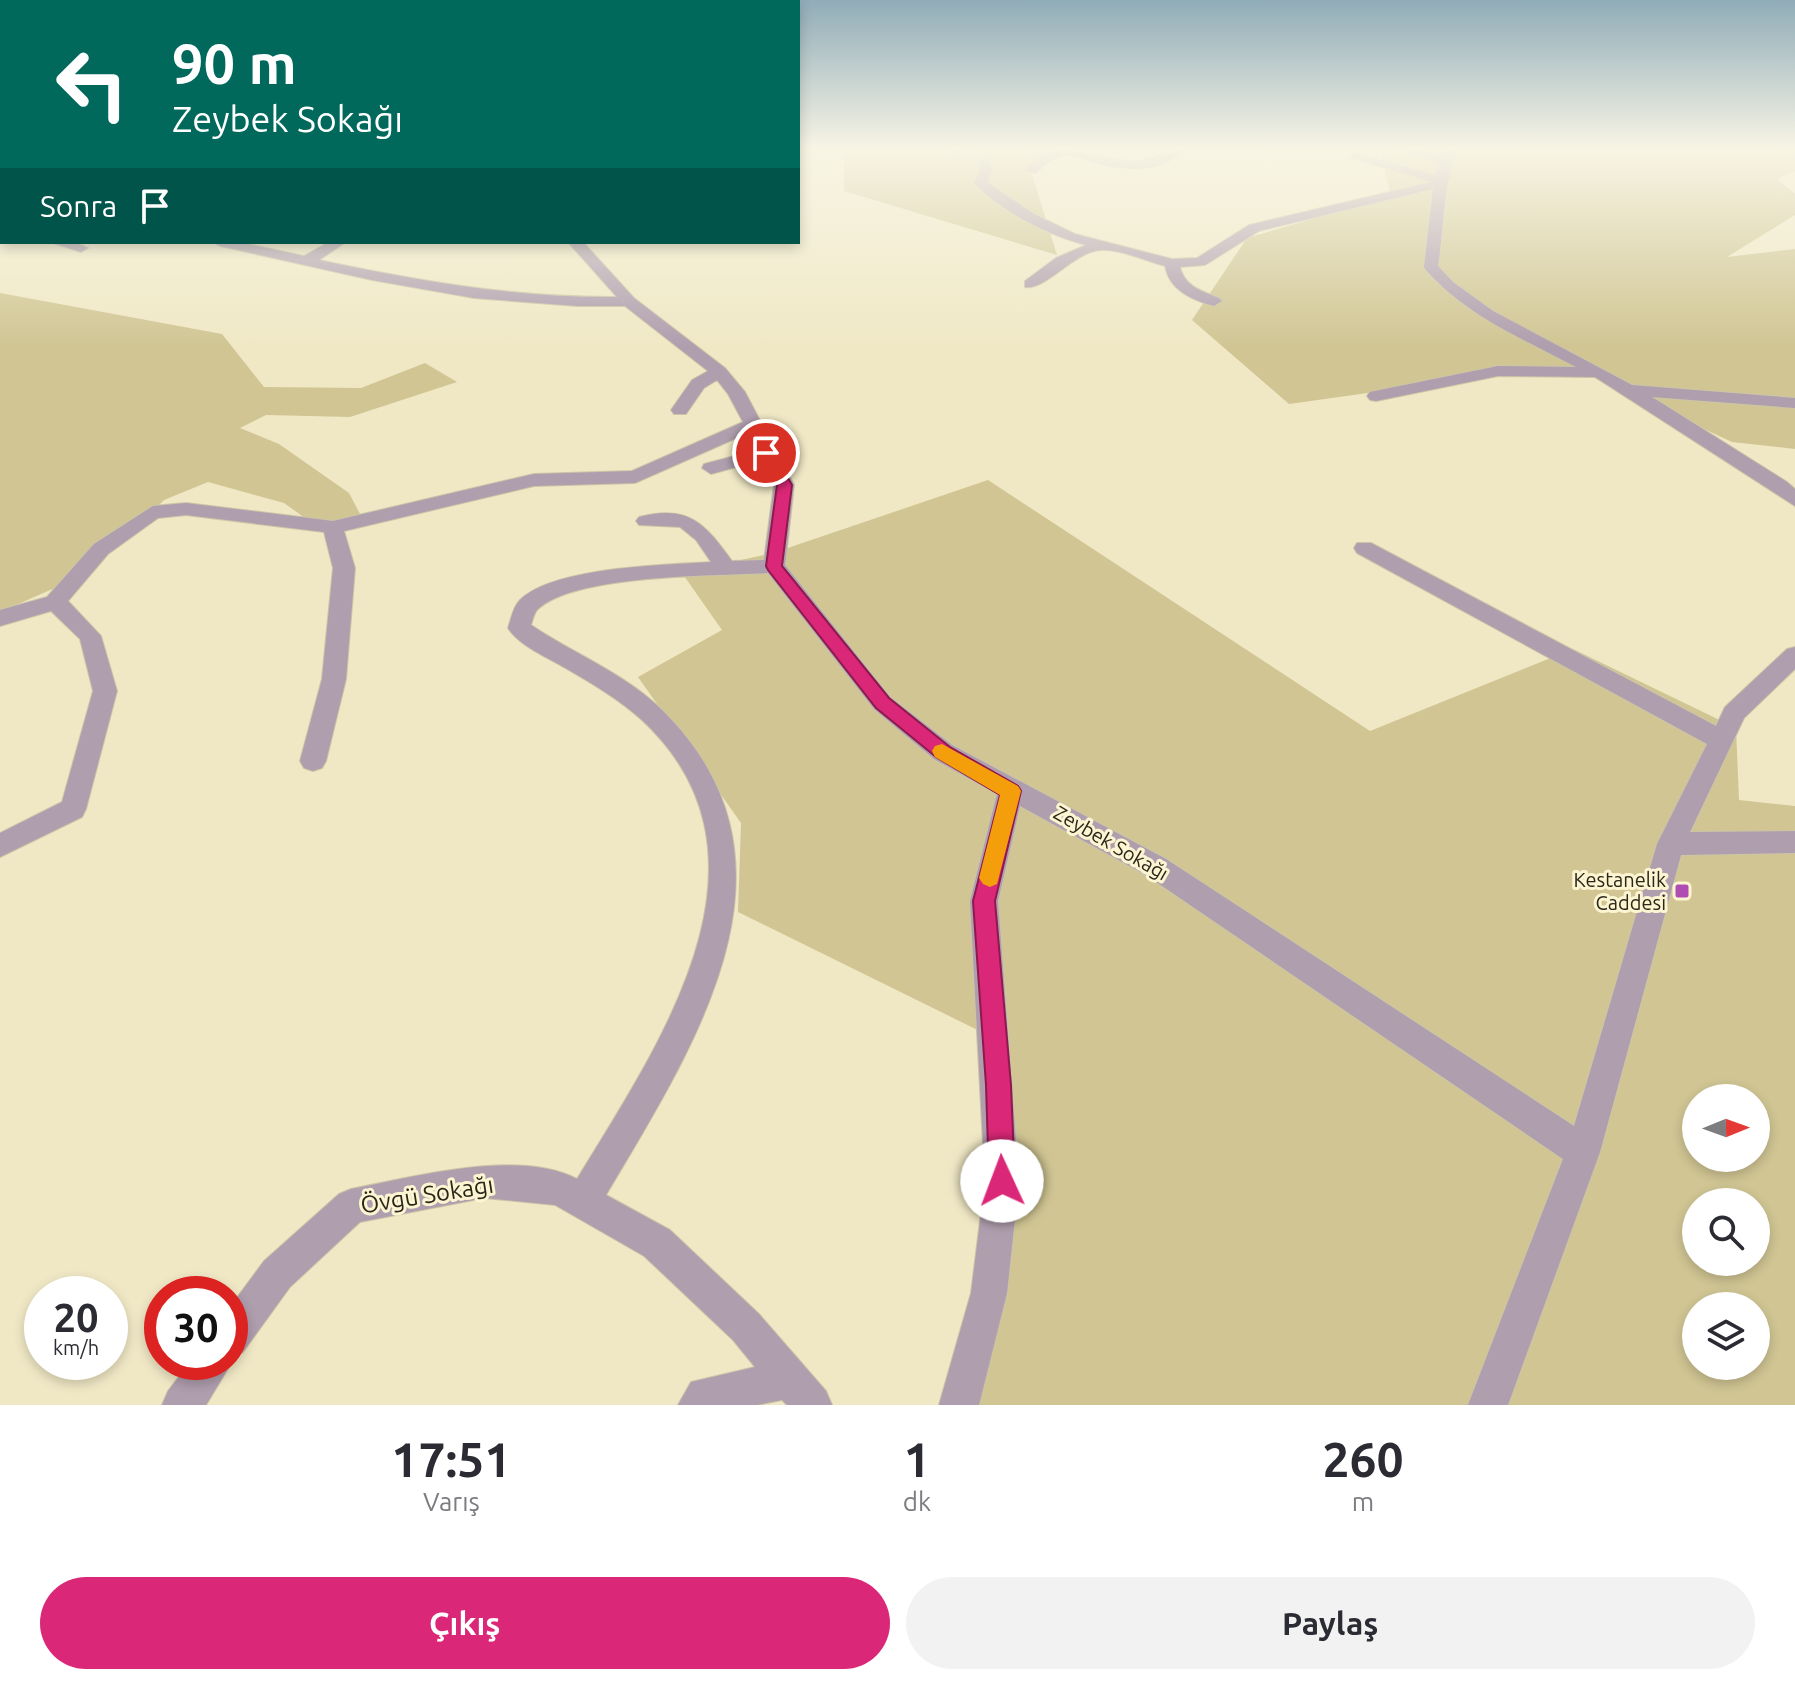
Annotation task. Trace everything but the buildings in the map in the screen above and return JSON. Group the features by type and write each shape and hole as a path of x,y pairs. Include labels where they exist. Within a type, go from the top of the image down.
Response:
{"street":[{"path":"1027,216 1097,246 1172,263 1200,262 1254,228 1300,216"},
{"path":"1439,216 1431,267 1447,288 1486,313 1626,389 1780,486 1795,500"},
{"path":"65,244 81,248"},
{"path":"230,244 446,289 591,303 629,301"},
{"path":"308,260 336,244"},
{"path":"577,244 629,301 719,372 736,392 784,485 774,566 597,579 553,589 527,606 519,628 575,665 613,685 667,730 703,784 719,823 724,888 716,942 669,1054 583,1202"},
{"path":"1030,284 1061,261 1097,246"},
{"path":"1172,263 1173,276 1185,290 1214,301"},
{"path":"1376,396 1498,371 1598,372"},
{"path":"680,410 698,384 719,372"},
{"path":"1626,389 1795,403"},
{"path":"0,618 55,602 101,549 153,512 186,509 333,527 534,480 635,477 752,425"},
{"path":"711,468 766,453"},
{"path":"646,521 671,516 692,523 727,569"},
{"path":"313,761 334,679 344,568 333,527"},
{"path":"1364,548 1721,740"},
{"name":"Zeybek Sokağı","path":"774,566 882,703 943,752 1156,867 1583,1152"},
{"path":"0,846 73,809 105,691 90,636 55,602"},
{"path":"1488,1405 1583,1152 1671,844 1734,713 1795,655"},
{"path":"959,1405 989,1293 1002,1181 984,901 1011,791"},
{"path":"1671,844 1795,842"},
{"name":"Övgü Sokağı","path":"248,1314 277,1274 351,1206 484,1181 559,1188 657,1243 746,1327 801,1392"},
{"path":"182,1405 200,1380"},
{"path":"698,1405 705,1396 801,1392"}],"shaded area":[{"path":"926,216 1045,216 1057,255"},
{"path":"1324,216 1794,216 1727,257 1795,249 1795,449 1732,442 1594,378 1504,374 1289,404 1192,320 1247,238"},
{"path":"0,293 222,334 264,387 361,388 425,363 457,382 350,417 266,415 240,428 279,444 349,493 360,514 319,528 284,503 208,482 164,500 119,546 73,580 0,612"},
{"path":"988,480 1370,731 1573,649 1736,728 1739,800 1795,806 1795,1405 971,1405 1004,1043 738,912 741,823 638,677 722,630 682,573 773,553"}],"slow traffic":[{"path":"942,751 1011,791 990,878"}],"place":[{"name":"Kestanelik Caddesi","path":"1682,891"}],"route":[{"path":"766,453 784,485 782,521 774,566 882,703 943,752 1011,791 984,901 994,1009 1002,1181"}]}
